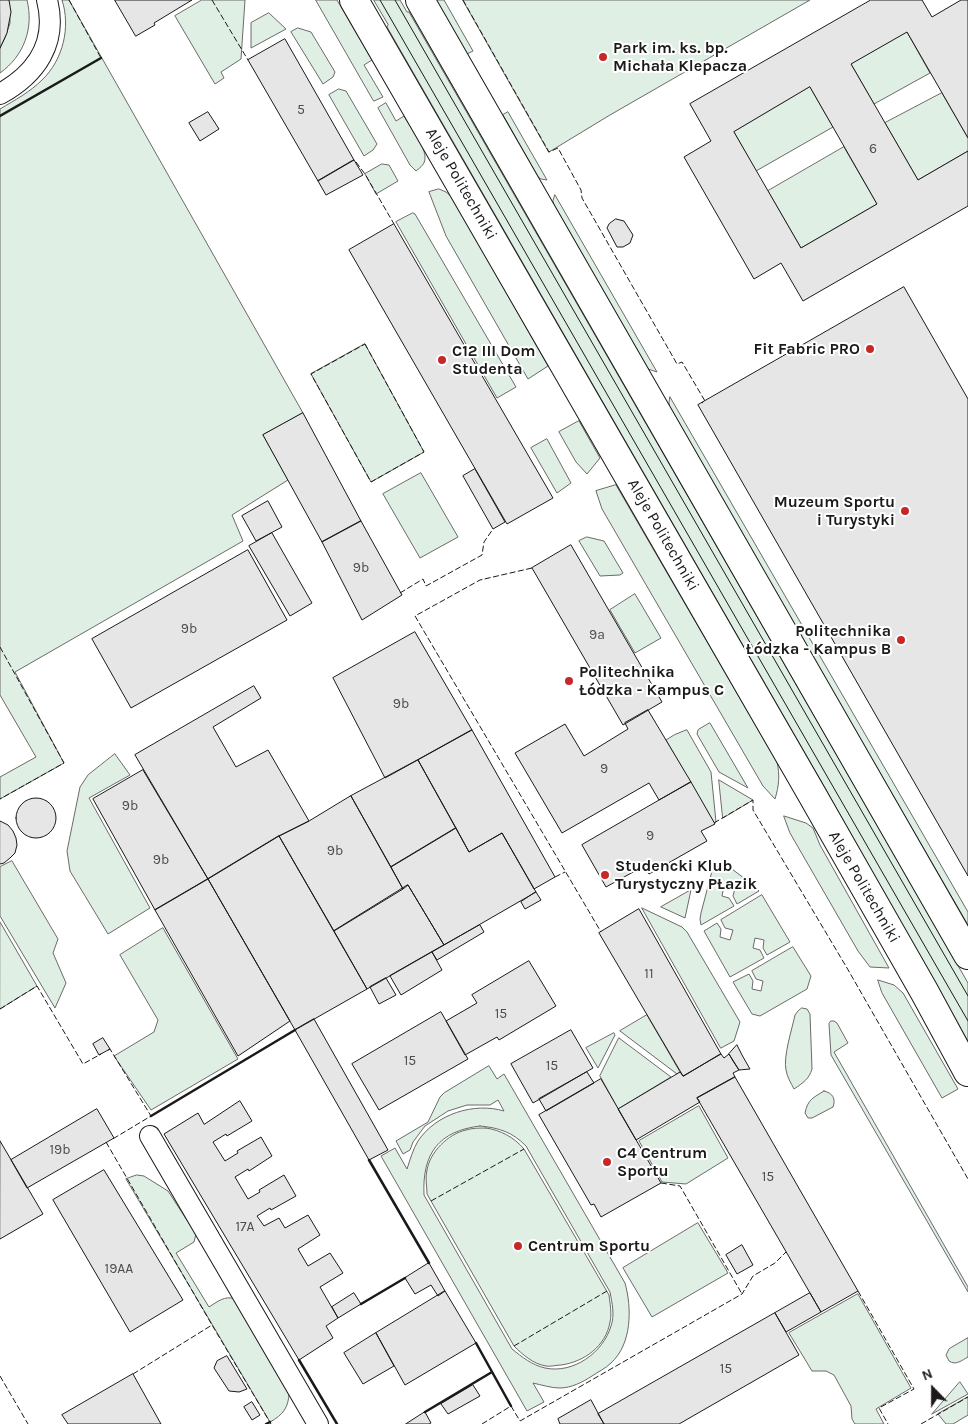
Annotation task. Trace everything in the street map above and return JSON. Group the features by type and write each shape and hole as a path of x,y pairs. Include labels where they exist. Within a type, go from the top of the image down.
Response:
{"main road":[{"name":"Aleje Politechniki","path":"354,0 810,791 968,1072"},
{"path":"420,0 968,955"}],"street":[{"path":"0,94 28,74 42,56 49,37 50,28 47,0"},
{"path":"150,1136 318,1424"}],"green space":[{"path":"9,0 27,0 29,10 28,31 21,50 0,73 0,48 10,23"},
{"path":"62,0 69,0 303,413 263,435 288,480 232,515 243,541 15,672 64,763 0,799 0,777 36,757 0,695 0,109 22,96 37,84 55,63 60,53 65,32 65,10"},
{"path":"202,0 245,0 241,59 221,72 224,78 215,84 175,16"},
{"path":"316,0 337,0 372,60 364,65 383,97 374,101"},
{"path":"374,0 400,0 407,12 409,12 968,983 968,1042 821,781 387,27 388,25"},
{"path":"436,0 444,0 473,51 467,54"},
{"name":"Park im. ks. bp. Michała Klepacza","path":"463,0 810,0 549,152"},
{"path":"269,13 286,29 251,48 251,23"},
{"path":"298,28 311,32 335,72 333,77 323,84 291,32"},
{"path":"907,32 930,73 874,104 851,64"},
{"path":"810,87 833,127 756,171 734,132"},
{"path":"339,89 346,91 377,144 373,150 364,156 329,95"},
{"path":"942,93 968,138 968,151 918,180 885,123"},
{"path":"386,103 396,121 404,116 423,149 425,154 424,162 416,171 410,165 378,108"},
{"path":"508,112 547,180 538,177 503,115"},
{"path":"844,147 877,204 801,248 768,191"},
{"path":"382,164 389,165 398,181 376,194 365,174"},
{"path":"439,189 452,197 548,366 528,379 446,236 429,192"},
{"path":"555,195 657,372 648,369 554,205"},
{"path":"413,213 516,387 497,398 396,222"},
{"path":"365,344 424,452 371,482 311,374"},
{"path":"670,397 968,912 968,925 670,411"},
{"path":"579,421 600,458 587,474 576,462 559,432"},
{"path":"547,439 571,483 557,493 531,448"},
{"path":"421,473 458,537 420,558 383,494"},
{"path":"616,485 777,762 779,780 775,799 763,786 602,509 596,491"},
{"path":"587,537 604,541 623,573 620,575 600,576 579,541"},
{"path":"635,594 661,638 635,653 610,610"},
{"path":"710,723 748,788 719,772 697,734 698,730"},
{"path":"687,730 711,772 716,822 714,823 666,740"},
{"path":"115,754 130,775 89,798 150,908 108,934 70,871 67,851 80,787 88,775"},
{"path":"719,780 753,800 723,818"},
{"path":"784,816 806,823 813,828 820,845 889,968 870,967 858,951 790,833"},
{"path":"12,861 58,939 53,953 66,983 55,1008 0,916 0,867"},
{"path":"720,864 728,866 759,891 737,904 733,896 735,888 724,886 722,896 729,898 734,906 701,925 701,913 712,871"},
{"path":"691,890 685,918 661,907"},
{"path":"762,895 790,942 767,955 763,948 764,940 755,938 753,948 760,950 764,958 730,977 704,931 717,923 721,929 720,937 730,940 733,930 725,928 721,920"},
{"path":"642,908 682,927 687,932 740,1022 734,1041 721,1048"},
{"path":"0,922 37,986 0,1009"},
{"path":"163,928 238,1059 151,1110 114,1056 154,1032 158,1020 120,955"},
{"path":"793,947 811,976 807,989 760,1016 752,1014 733,982 749,974 753,981 752,989 761,991 763,981 756,979 752,971"},
{"path":"878,980 894,985 903,993 958,1089 942,1098 882,993"},
{"path":"802,1008 807,1009 810,1014 812,1069 809,1076 794,1089 789,1080 785,1064 795,1015"},
{"path":"647,1015 680,1072 677,1074 620,1031"},
{"path":"831,1021 837,1023 848,1043 834,1052 968,1287 968,1292 831,1055 829,1024"},
{"path":"614,1033 615,1035 598,1068 586,1048"},
{"path":"619,1038 671,1077 618,1109 600,1076"},
{"path":"489,1066 497,1079 504,1074 625,1283 629,1303 629,1325 627,1336 618,1355 604,1368 573,1386 557,1388 533,1383 544,1402 527,1411 381,1156 395,1148 407,1169 418,1141 445,1117 468,1109 480,1108 504,1111 498,1100 490,1105 467,1105 448,1111 425,1126 413,1142 410,1150 403,1154 396,1141 428,1122 440,1097","holes":["480,1126 511,1134 526,1146 610,1292 613,1318 607,1336 594,1353 586,1359 566,1368 540,1367 523,1358 512,1349 424,1195 426,1167 436,1147 454,1133"]},
{"path":"824,1091 830,1093 833,1097 833,1107 812,1118 808,1118 805,1113 811,1099"},
{"path":"699,1106 728,1158 686,1184 662,1182 639,1141"},
{"name":"Centrum Sportu","path":"486,1128 506,1135 524,1149 609,1295 611,1315 608,1331 593,1351 578,1360 561,1365 541,1365 532,1361 514,1346 427,1194 427,1170 436,1150 459,1132"},
{"path":"137,1175 144,1176 168,1191 196,1234 194,1242 176,1253 209,1307 224,1298 235,1299 289,1392 288,1402 284,1410 270,1422 126,1179"},
{"path":"698,1223 728,1273 652,1317 623,1268"},
{"path":"858,1294 911,1388 876,1409 884,1424 855,1424 852,1419 851,1406 834,1375 826,1371 812,1371 789,1333"},
{"path":"968,1338 968,1357 957,1363 949,1361 946,1355 949,1349"},
{"path":"960,1382 968,1394 932,1414"},
{"path":"968,1397 968,1415 953,1424 946,1424 938,1414"}],"building":[{"path":"0,0 9,0 11,12 7,33 0,48"},
{"path":"115,0 192,0 136,36"},
{"path":"871,0 922,0 932,17 961,0 968,0 968,138 907,32 851,64 918,180 968,151 968,206 803,301 781,263 754,279 684,157 711,141 690,104","holes":["810,87 877,204 801,248 734,132"]},
{"path":"285,39 354,160 318,181 248,60"},
{"path":"208,112 219,129 200,141 189,123"},
{"path":"354,160 363,175 326,195 318,181"},
{"path":"616,219 624,221 633,235 630,243 623,247 617,247 607,228"},
{"name":"C12 III Dom Studenta","path":"394,224 553,498 507,524 349,250"},
{"path":"904,287 968,399 968,876 698,405"},
{"path":"303,413 361,521 322,542 263,435"},
{"path":"475,469 505,522 493,529 463,476"},
{"path":"268,501 282,527 256,541 242,516"},
{"path":"361,521 402,595 362,620 322,542"},
{"path":"272,533 312,603 290,616 249,546"},
{"path":"571,545 662,702 623,725 532,568"},
{"path":"248,550 287,620 131,708 92,639"},
{"path":"415,632 472,730 385,778 333,678"},
{"path":"254,686 261,698 213,727 236,767 268,750 309,821 279,836 208,879 135,755"},
{"path":"648,710 691,782 659,800 649,783 562,833 515,753 565,724 584,756 628,729 625,723"},
{"path":"472,730 555,877 534,889 502,833 469,852 418,760"},
{"path":"418,760 456,828 391,867 351,796"},
{"path":"143,770 208,879 155,910 93,799"},
{"path":"691,782 715,824 701,831 707,841 649,874 644,866 606,887 582,845"},
{"path":"351,796 403,889 334,931 279,836"},
{"path":"40,798 47,801 53,807 56,818 55,826 47,835 40,838 32,838 25,835 17,826 16,814 19,807 28,799"},
{"path":"0,821 8,825 13,831 17,845 15,853 4,863 0,864"},
{"path":"456,828 469,852 502,833 536,892 444,945 408,885 403,889 391,867"},
{"path":"279,836 367,989 295,1030 208,879"},
{"path":"208,879 290,1021 238,1056 155,910"},
{"path":"408,885 444,945 367,989 334,931"},
{"path":"536,892 541,900 525,909 521,902"},
{"path":"639,909 721,1054 683,1076 599,933"},
{"path":"480,925 484,932 437,960 432,952"},
{"path":"432,952 442,970 401,995 390,976"},
{"path":"529,961 556,1006 499,1040 497,1037 465,1055 446,1021 477,1003 472,995"},
{"path":"386,978 396,995 379,1004 370,987"},
{"path":"441,1012 468,1059 379,1110 352,1064"},
{"path":"314,1019 388,1150 369,1160 295,1030"},
{"path":"571,1030 593,1068 533,1103 511,1064"},
{"path":"103,1038 110,1049 99,1055 93,1044"},
{"path":"737,1045 750,1069 739,1070 729,1054"},
{"path":"721,1054 724,1058 729,1054 739,1070 733,1073 735,1077 697,1098 700,1102 636,1140 618,1109 680,1072 683,1076"},
{"path":"587,1072 594,1083 546,1111 539,1099"},
{"path":"735,1077 858,1291 821,1312 697,1098"},
{"name":"C4 Centrum Sportu","path":"601,1079 661,1183 601,1217 594,1204 591,1205 539,1115"},
{"path":"240,1101 252,1121 213,1142 225,1161 238,1153 237,1151 261,1137 272,1156 249,1171 248,1169 235,1177 248,1199 284,1175 296,1196 257,1216 264,1226 279,1218 285,1228 308,1215 320,1235 298,1249 308,1266 330,1253 343,1273 320,1287 338,1318 326,1326 333,1338 299,1360 164,1134 198,1113 204,1124"},
{"path":"97,1109 114,1138 27,1188 11,1160"},
{"path":"0,1141 43,1214 0,1239"},
{"path":"104,1170 183,1300 130,1332 53,1200"},
{"path":"742,1245 753,1265 737,1274 726,1255"},
{"path":"429,1263 445,1291 438,1296 431,1285 415,1294 405,1278"},
{"path":"445,1291 476,1343 405,1385 376,1333"},
{"path":"354,1293 361,1304 338,1318 332,1307"},
{"path":"810,1293 821,1312 786,1332 775,1313"},
{"path":"775,1313 799,1355 679,1424 604,1424 598,1414"},
{"path":"376,1333 394,1366 363,1384 344,1353"},
{"path":"227,1356 247,1389 239,1392 229,1391 214,1368 217,1361"},
{"path":"133,1374 161,1424 68,1424 62,1415"},
{"path":"473,1385 480,1396 448,1414 441,1404"},
{"path":"591,1400 604,1424 560,1424 558,1419"},
{"path":"252,1402 260,1415 252,1420 244,1407"},
{"path":"425,1412 431,1423 406,1424"}],"tram line":[{"path":"380,0 968,1021"},
{"path":"395,0 968,996"}],"fence":[{"path":"69,0 101,58"},
{"path":"212,0 248,60"},
{"path":"463,0 549,152 558,148 581,190 582,198 677,364 682,362 705,401 702,403"},
{"path":"356,162 394,224"},
{"path":"365,344 424,452 371,482 311,374 365,344"},
{"path":"400,593 423,579 426,586 482,555 484,542 493,529"},
{"path":"532,568 480,580 415,616 601,932"},
{"path":"0,647 64,763 0,799"},
{"path":"714,823 753,800 753,810 847,968 968,1179"},
{"path":"555,877 565,872"},
{"path":"0,1009 37,986 83,1064 101,1054"},
{"path":"108,1050 110,1049 151,1116 111,1140"},
{"path":"106,1142 212,1325"},
{"path":"431,1201 524,1149"},
{"path":"661,1183 680,1186 742,1294"},
{"path":"482,1424 511,1406 520,1421 742,1294 753,1276 775,1263 786,1252"},
{"path":"514,1346 607,1291"},
{"path":"858,1291 914,1389 879,1408 888,1424"},
{"path":"133,1374 212,1325 271,1424"},
{"path":"0,1376 28,1424"},
{"path":"921,1424 968,1397"}],"wall":[{"path":"0,116 101,58"},
{"path":"151,1116 295,1030"},
{"path":"369,1160 429,1263"},
{"path":"361,1304 405,1278"},
{"path":"476,1343 511,1406"},
{"path":"299,1360 337,1424"},
{"path":"425,1412 492,1372"},
{"path":"266,1424 270,1422"}],"place":[{"name":"Park im. ks. bp. Michała Klepacza","path":"603,57"},
{"name":"Fit Fabric PRO","path":"870,349"},
{"name":"C12 III Dom Studenta","path":"442,360"},
{"name":"Muzeum Sportu i Turystyki","path":"905,511"},
{"name":"Politechnika Łódzka - Kampus B","path":"901,640"},
{"name":"Politechnika Łódzka - Kampus C","path":"569,681"},
{"name":"Studencki Klub Turystyczny PŁazik","path":"605,875"},
{"name":"C4 Centrum Sportu","path":"607,1162"},
{"name":"Centrum Sportu","path":"518,1246"}]}
